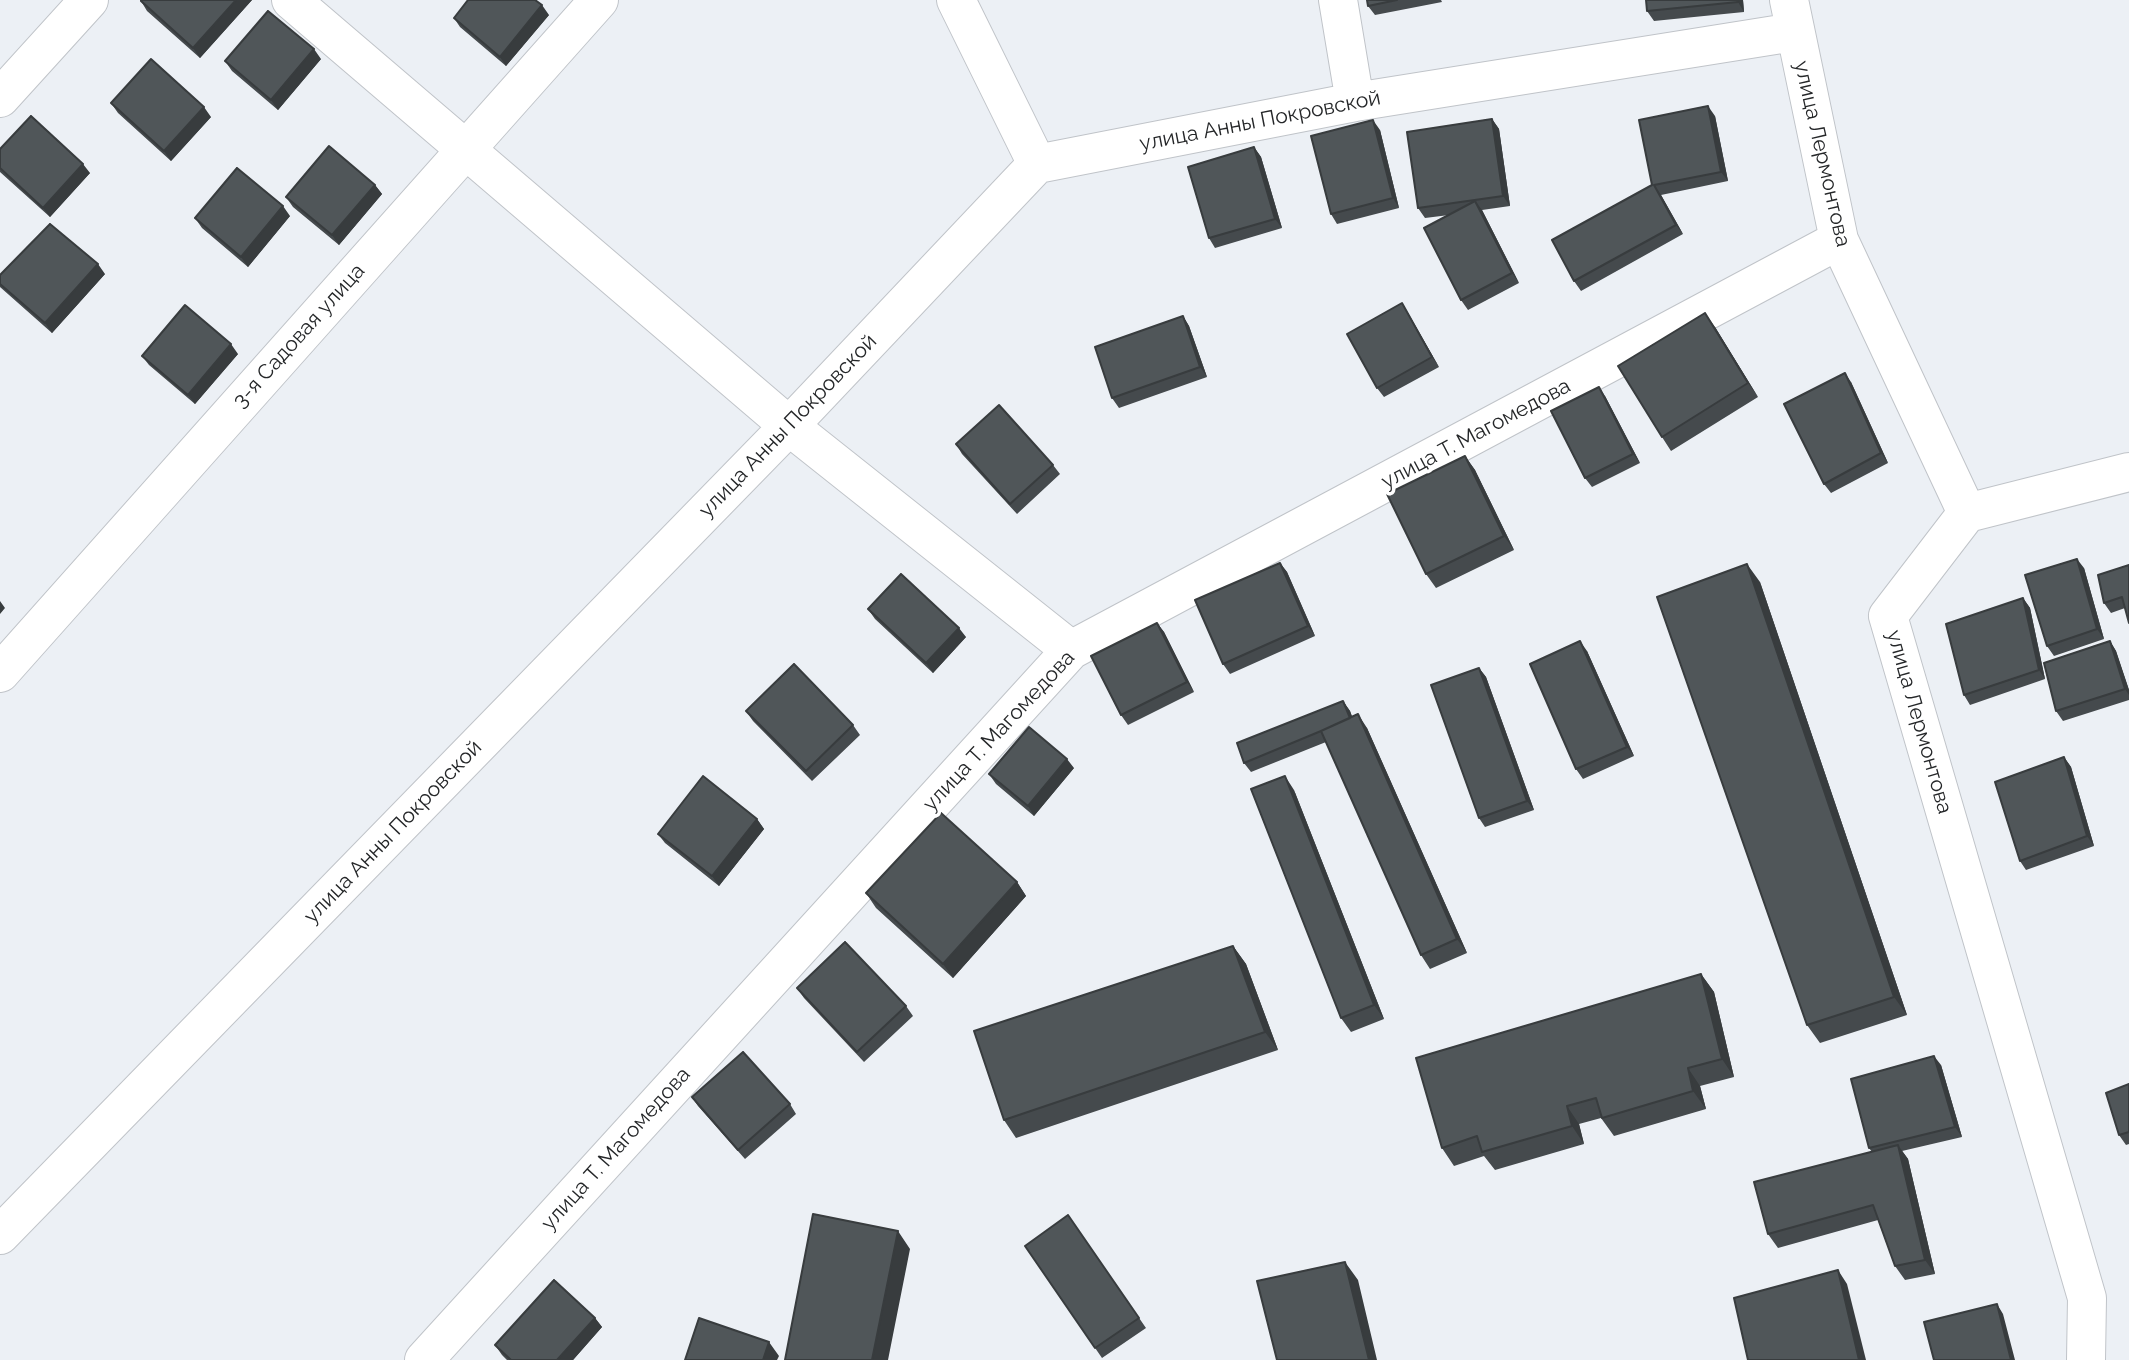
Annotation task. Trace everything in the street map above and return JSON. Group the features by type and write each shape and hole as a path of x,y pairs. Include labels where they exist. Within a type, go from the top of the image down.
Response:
{"street":[{"path":"0,98 89,0"},
{"path":"291,0 789,426 1071,650"},
{"name":"3-я Садовая улица","path":"0,673 599,0"},
{"path":"957,0 1037,164"},
{"path":"1338,0 1355,102"},
{"name":"улица Анны Покровской","path":"0,1235 789,426 1037,164 1791,16"},
{"name":"улица Лермонтова","path":"1791,16 1839,240 1967,513 1888,616 2087,1298 2086,1360"},
{"name":"улица Т. Магомедова","path":"424,1360 1071,650 1839,240"},
{"path":"1967,513 2129,472"}],"building":[{"path":"141,0 236,0 193,48"},
{"path":"468,0 535,0 542,5 500,57 454,18"},
{"path":"1367,0 1397,0 1368,6"},
{"path":"1646,0 1737,0 1738,2 1647,11"},
{"path":"268,11 314,49 271,100 225,61"},
{"path":"151,59 204,107 164,151 111,103"},
{"path":"1708,106 1721,172 1654,185 1676,225 1574,281 1552,240 1652,185 1639,120"},
{"path":"31,116 83,164 43,208 0,168 0,149"},
{"path":"1492,119 1503,196 1418,208 1407,132"},
{"path":"1373,120 1393,198 1331,214 1311,136"},
{"path":"329,146 375,185 332,235 286,197"},
{"path":"1254,147 1275,219 1209,238 1188,167"},
{"path":"237,168 283,206 241,257 195,218"},
{"path":"1475,201 1512,273 1461,300 1424,228"},
{"path":"50,224 98,264 45,323 0,284 0,275"},
{"path":"1402,303 1432,357 1377,388 1347,334"},
{"path":"185,305 231,344 188,395 142,356"},
{"path":"1705,313 1748,383 1662,437 1618,366"},
{"path":"1183,316 1200,367 1112,398 1095,347"},
{"path":"1845,373 1881,453 1824,484 1784,404"},
{"path":"1599,387 1633,454 1585,478 1551,411"},
{"path":"999,405 1053,465 1010,504 956,444"},
{"path":"1465,456 1504,536 1426,574 1387,494"},
{"path":"2077,559 2097,629 2047,646 2025,575"},
{"path":"1280,563 1308,626 1223,664 1195,600"},
{"path":"1747,564 1894,997 1807,1025 1657,597"},
{"path":"2129,565 2129,623 2122,597 2104,603 2098,575"},
{"path":"901,574 959,628 926,663 868,609"},
{"path":"2023,598 2039,670 1964,695 1946,624"},
{"path":"1157,623 1187,682 1121,715 1091,656"},
{"path":"1580,641 1627,747 1576,769 1530,664"},
{"path":"2110,641 2125,689 2056,711 2044,663"},
{"path":"794,664 853,725 806,771 746,711"},
{"path":"1479,668 1527,801 1479,818 1431,685"},
{"path":"1343,701 1350,718 1244,763 1237,743"},
{"path":"1358,714 1457,939 1421,955 1321,731"},
{"path":"1029,727 1067,759 1028,806 989,774"},
{"path":"2064,757 2087,836 2020,861 1995,782"},
{"path":"703,776 757,819 712,876 658,834"},
{"path":"1285,776 1374,1005 1341,1018 1251,789"},
{"path":"941,813 1017,882 943,964 866,893"},
{"path":"845,942 906,1006 857,1052 797,988"},
{"path":"1233,946 1265,1032 1004,1120 974,1031"},
{"path":"1701,974 1722,1059 1688,1068 1693,1091 1602,1118 1596,1098 1567,1106 1572,1126 1482,1152 1477,1136 1442,1148 1416,1058"},
{"path":"743,1052 790,1104 738,1150 692,1097"},
{"path":"1934,1056 1955,1127 1869,1148 1851,1079"},
{"path":"2129,1084 2129,1132 2119,1135 2106,1093"},
{"path":"1898,1145 1925,1260 1895,1266 1873,1205 1768,1234 1754,1182"},
{"path":"813,1214 898,1231 872,1360 785,1360"},
{"path":"1068,1215 1139,1318 1095,1348 1025,1246"},
{"path":"1345,1262 1369,1360 1277,1360 1257,1281"},
{"path":"1838,1270 1859,1360 1748,1360 1734,1298"},
{"path":"554,1280 595,1318 557,1360 511,1360 495,1345"},
{"path":"1997,1304 2011,1360 1934,1360 1924,1322"},
{"path":"699,1318 769,1342 763,1360 685,1360"}]}
